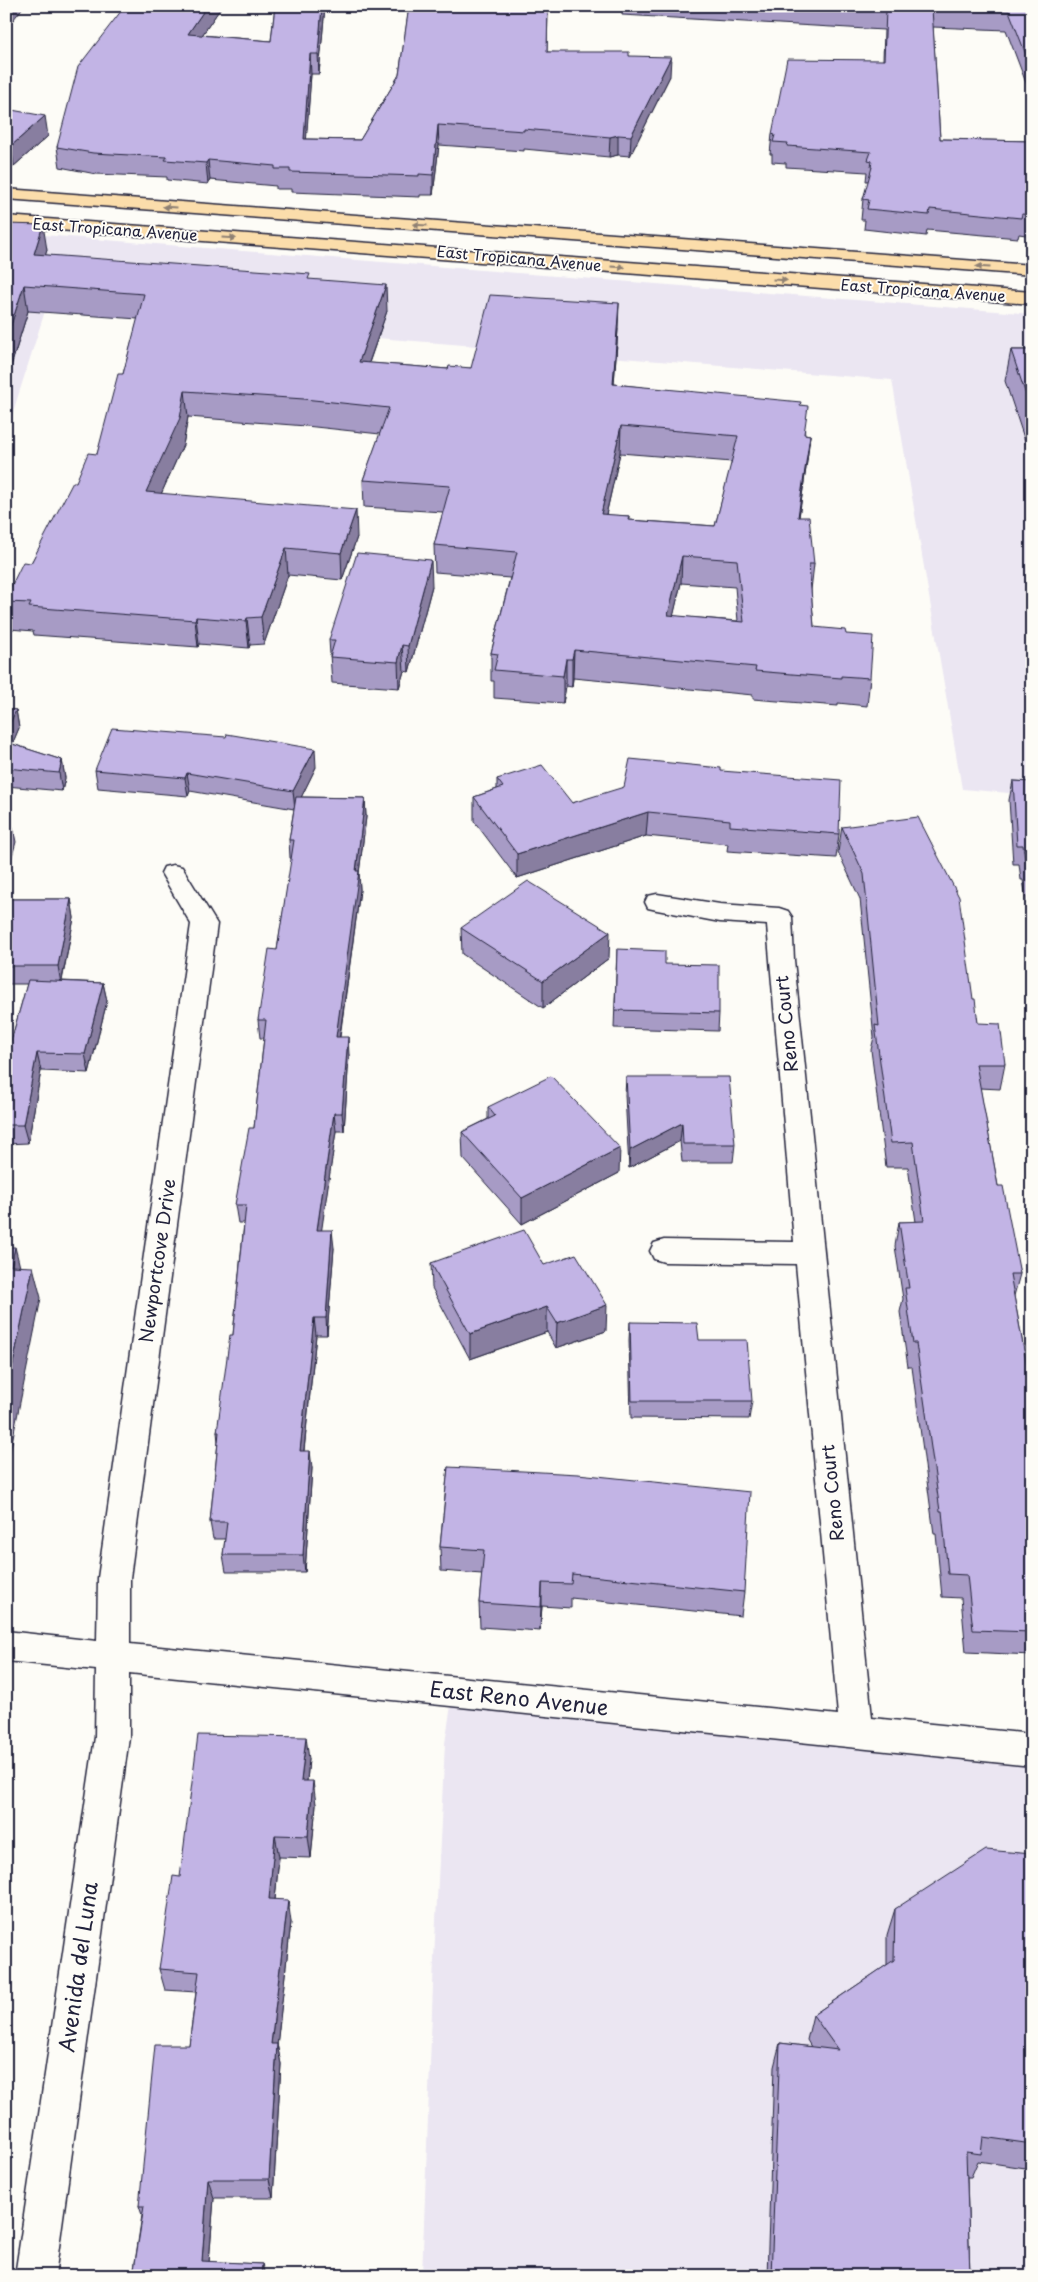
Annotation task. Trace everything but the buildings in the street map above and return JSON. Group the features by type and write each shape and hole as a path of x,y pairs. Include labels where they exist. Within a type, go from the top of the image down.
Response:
{"main road":[{"name":"East Tropicana Avenue","path":"6,194 1032,270"},
{"name":"East Tropicana Avenue","path":"6,221 1032,298"},
{"path":"267,240 350,236 445,239 482,234 488,230"},
{"path":"441,253 484,245 633,251 712,247"}],"street":[{"name":"Newportcove Drive","path":"112,1657 114,1578 204,924 173,873"},
{"name":"Reno Court","path":"657,902 720,913 779,917 782,970 856,1734"},
{"path":"664,1251 810,1253"},
{"name":"East Reno Avenue","path":"6,1646 856,1734 1032,1750"},
{"name":"Avenida del Luna","path":"35,2276 112,1737 112,1657"}],"shaded area":[{"path":"6,232 1032,314 1032,795 962,789 892,380 45,311 6,434"},
{"path":"453,1693 1032,1750 1032,2276 422,2276 434,1959 445,1743"}]}
